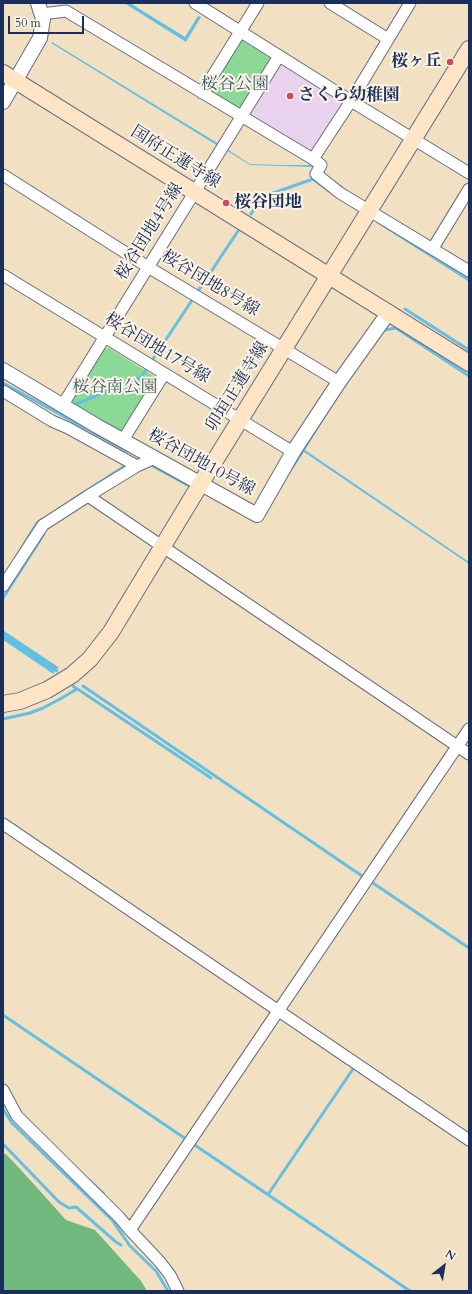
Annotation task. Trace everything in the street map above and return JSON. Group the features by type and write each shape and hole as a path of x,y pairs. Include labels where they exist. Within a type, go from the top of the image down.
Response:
{"main road":[{"name":"卯垣正蓮寺線","path":"3,704 20,701 47,690 72,675 90,659 111,632 469,49"},
{"name":"国府正蓮寺線","path":"9,77 469,363"}],"street":[{"path":"195,3 469,173"},
{"path":"202,93 258,3"},
{"path":"330,3 388,39"},
{"path":"313,159 351,101 410,3"},
{"path":"3,102 9,77 40,38 43,19 40,8 66,11 313,159 321,165 316,174 340,193 469,271"},
{"name":"桜谷団地4号線","path":"62,406 279,56"},
{"name":"桜谷団地8号線","path":"3,176 148,267 339,382"},
{"path":"433,248 469,189"},
{"name":"桜谷団地17号線","path":"3,275 293,452"},
{"name":"桜谷団地10号線","path":"3,370 62,406 257,514 293,452 339,382 389,312"},
{"path":"123,440 164,374"},
{"path":"3,391 52,421 68,428 137,466"},
{"path":"3,586 43,525 137,466 155,458"},
{"path":"88,496 469,754"},
{"path":"130,1230 469,729"},
{"path":"3,824 469,1140"},
{"path":"3,1090 17,1116 120,1217 160,1262 170,1275 178,1291"}],"shaded area":[{"path":"278,63 343,103 315,150 307,151 251,117 248,111"}],"green space":[{"name":"桜谷公園","path":"240,39 272,59 243,108 237,108 212,93 210,88"},
{"name":"桜谷南公園","path":"109,348 157,378 122,434 69,403 103,349"},
{"path":"3,1154 6,1154 66,1220 95,1230 141,1281 147,1291 3,1291"}],"water":[{"path":"124,3 130,3 185,37 198,16 201,17 186,42"},
{"path":"52,42 219,144 218,146 51,43"},
{"path":"227,149 250,164 318,165 323,172 346,189 345,191 313,167 250,165 226,150"},
{"path":"347,382 305,450 469,562 469,564 304,452 266,510 264,509 344,383"}],"waterway":[{"path":"251,214 262,197 313,179 329,191"},
{"path":"378,222 469,280"},
{"path":"151,362 238,231"},
{"path":"405,309 469,350"},
{"path":"382,333 384,330 396,328 469,376"},
{"path":"72,406 141,377 148,367"},
{"path":"3,383 127,451"},
{"path":"149,464 193,488"},
{"path":"72,500 125,466"},
{"path":"16,557 37,523 41,520"},
{"path":"3,598 44,534"},
{"path":"3,632 57,668"},
{"path":"3,635 57,671"},
{"path":"3,638 53,672"},
{"path":"73,686 211,778"},
{"path":"83,686 365,878"},
{"path":"3,719 30,713 43,708 77,689"},
{"path":"370,881 469,948"},
{"path":"3,1015 410,1291"},
{"path":"269,1193 355,1066"},
{"path":"3,1109 12,1123 112,1220 130,1246 156,1271 168,1291"},
{"path":"3,1144 59,1202 69,1208 76,1207 121,1245"},
{"path":"89,1180 104,1194"}],"place":[{"name":"桜ヶ丘","path":"450,62"},
{"name":"さくら幼稚園","path":"290,96"},
{"name":"桜谷団地","path":"226,203"}]}
